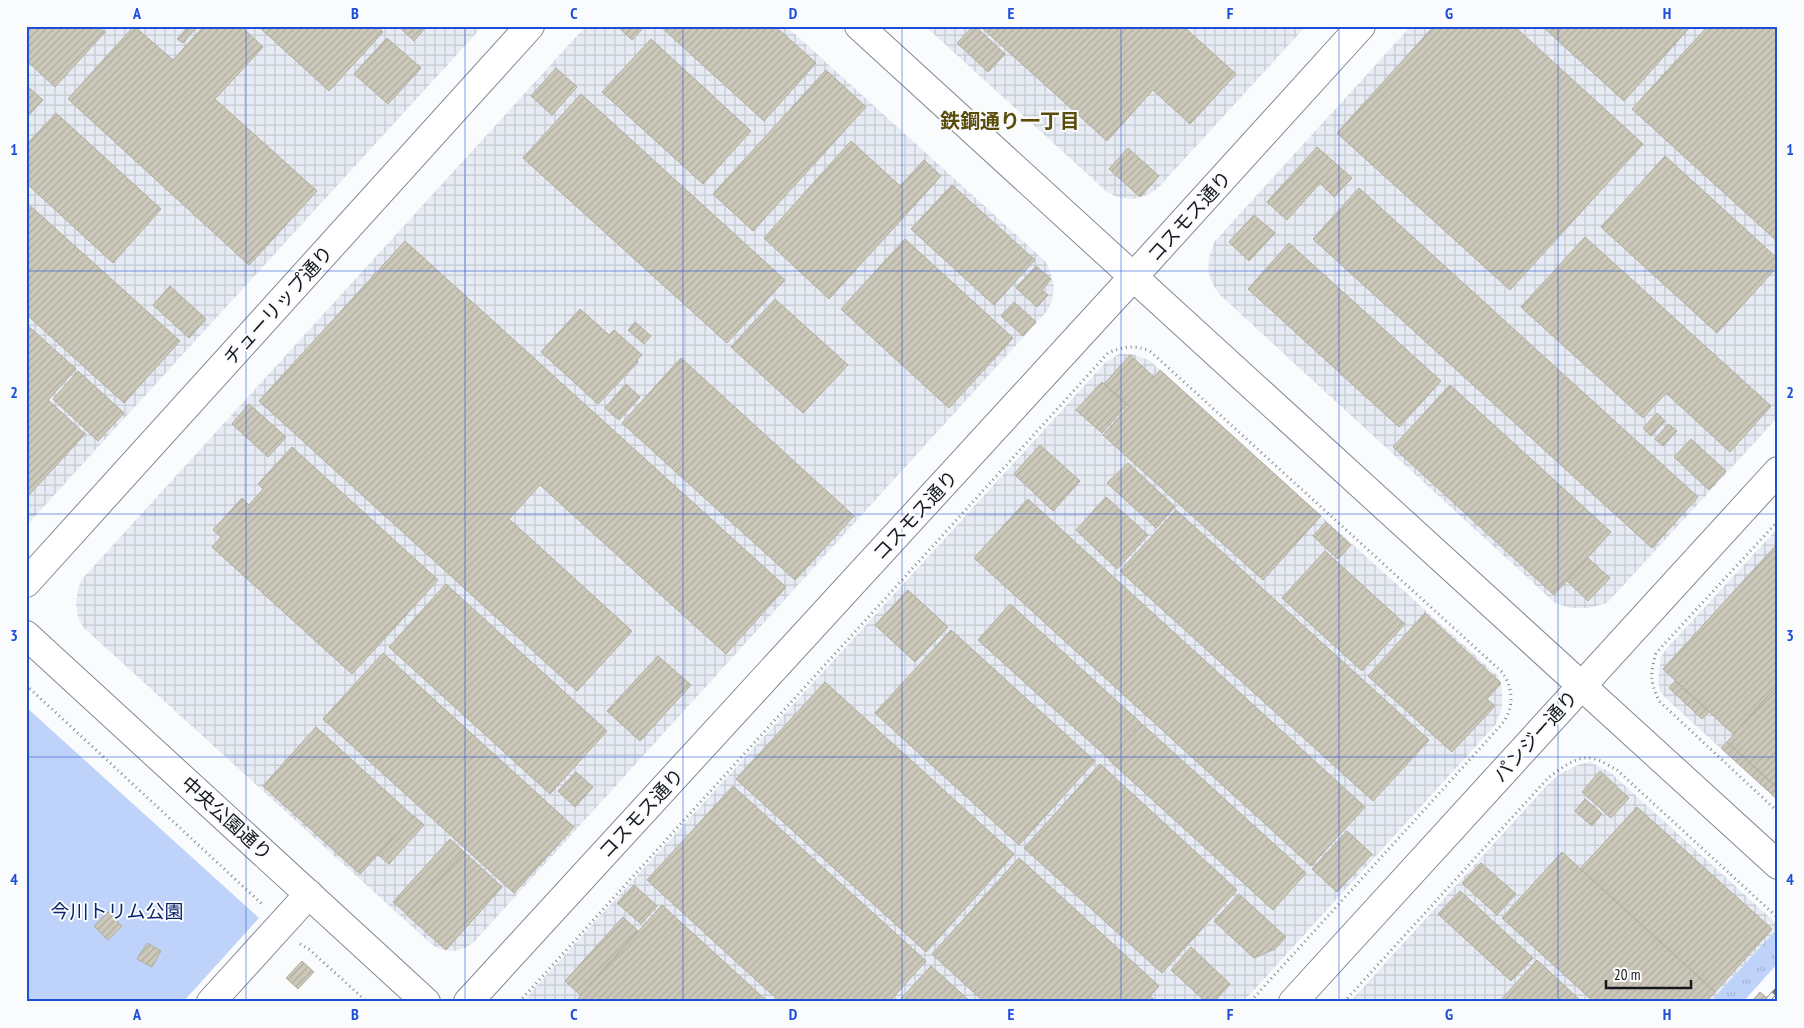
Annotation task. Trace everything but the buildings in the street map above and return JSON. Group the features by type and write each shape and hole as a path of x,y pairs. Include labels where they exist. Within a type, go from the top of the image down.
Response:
{"street":[{"name":"チューリップ通り","path":"26,583 530,26"},
{"path":"859,26 1778,865"},
{"name":"コスモス通り","path":"468,1002 1361,26"},
{"name":"パンジー通り","path":"1293,1002 1778,471"},
{"name":"中央公園通り","path":"26,635 426,1002"},
{"path":"211,1002 310,894"}],"path":[{"path":"519,1002 1108,353 1128,346 1150,352 1157,358 1502,672 1508,680 1511,693 1508,715 1502,724 1250,1002"},
{"path":"1778,521 1656,653 1651,684 1659,701 1778,812"},
{"path":"26,685 264,906"},
{"path":"1344,1002 1548,778 1564,766 1580,758 1596,759 1617,770 1778,918"},
{"path":"294,947 300,943 310,950 367,1002"}],"shaded area":[{"path":"26,26 483,26 26,526"},
{"path":"586,26 786,26 1046,262 1054,287 1052,301 1047,311 474,942 465,948 454,951 439,949 430,943 84,628 78,618 76,604 78,588 83,578"},
{"path":"925,26 1306,26 1157,189 1147,195 1133,199 1117,197 1107,192"},
{"path":"1411,26 1778,26 1778,417 1607,603 1589,608 1570,608 1555,603 1219,294 1211,281 1208,269 1210,254 1215,241"},
{"path":"1119,354 1132,354 1149,360 1499,677 1502,691 1502,707 1496,724 1243,1002 525,1002 531,992 1105,363"},
{"path":"1778,528 1778,801 1660,692 1658,681 1661,657 1667,648"},
{"path":"1590,762 1610,772 1778,925 1778,928 1710,1002 1350,1002 1548,784 1561,773 1580,764"}],"green space":[{"name":"今川トリム公園","path":"26,707 259,918 183,1002 26,1002"},
{"path":"1778,928 1778,963 1743,1002 1710,1002"}],"railway":[{"path":"1766,1002 1778,989"}],"district":[{"name":"鉄鋼通り一丁目","path":"1010,121"}]}
